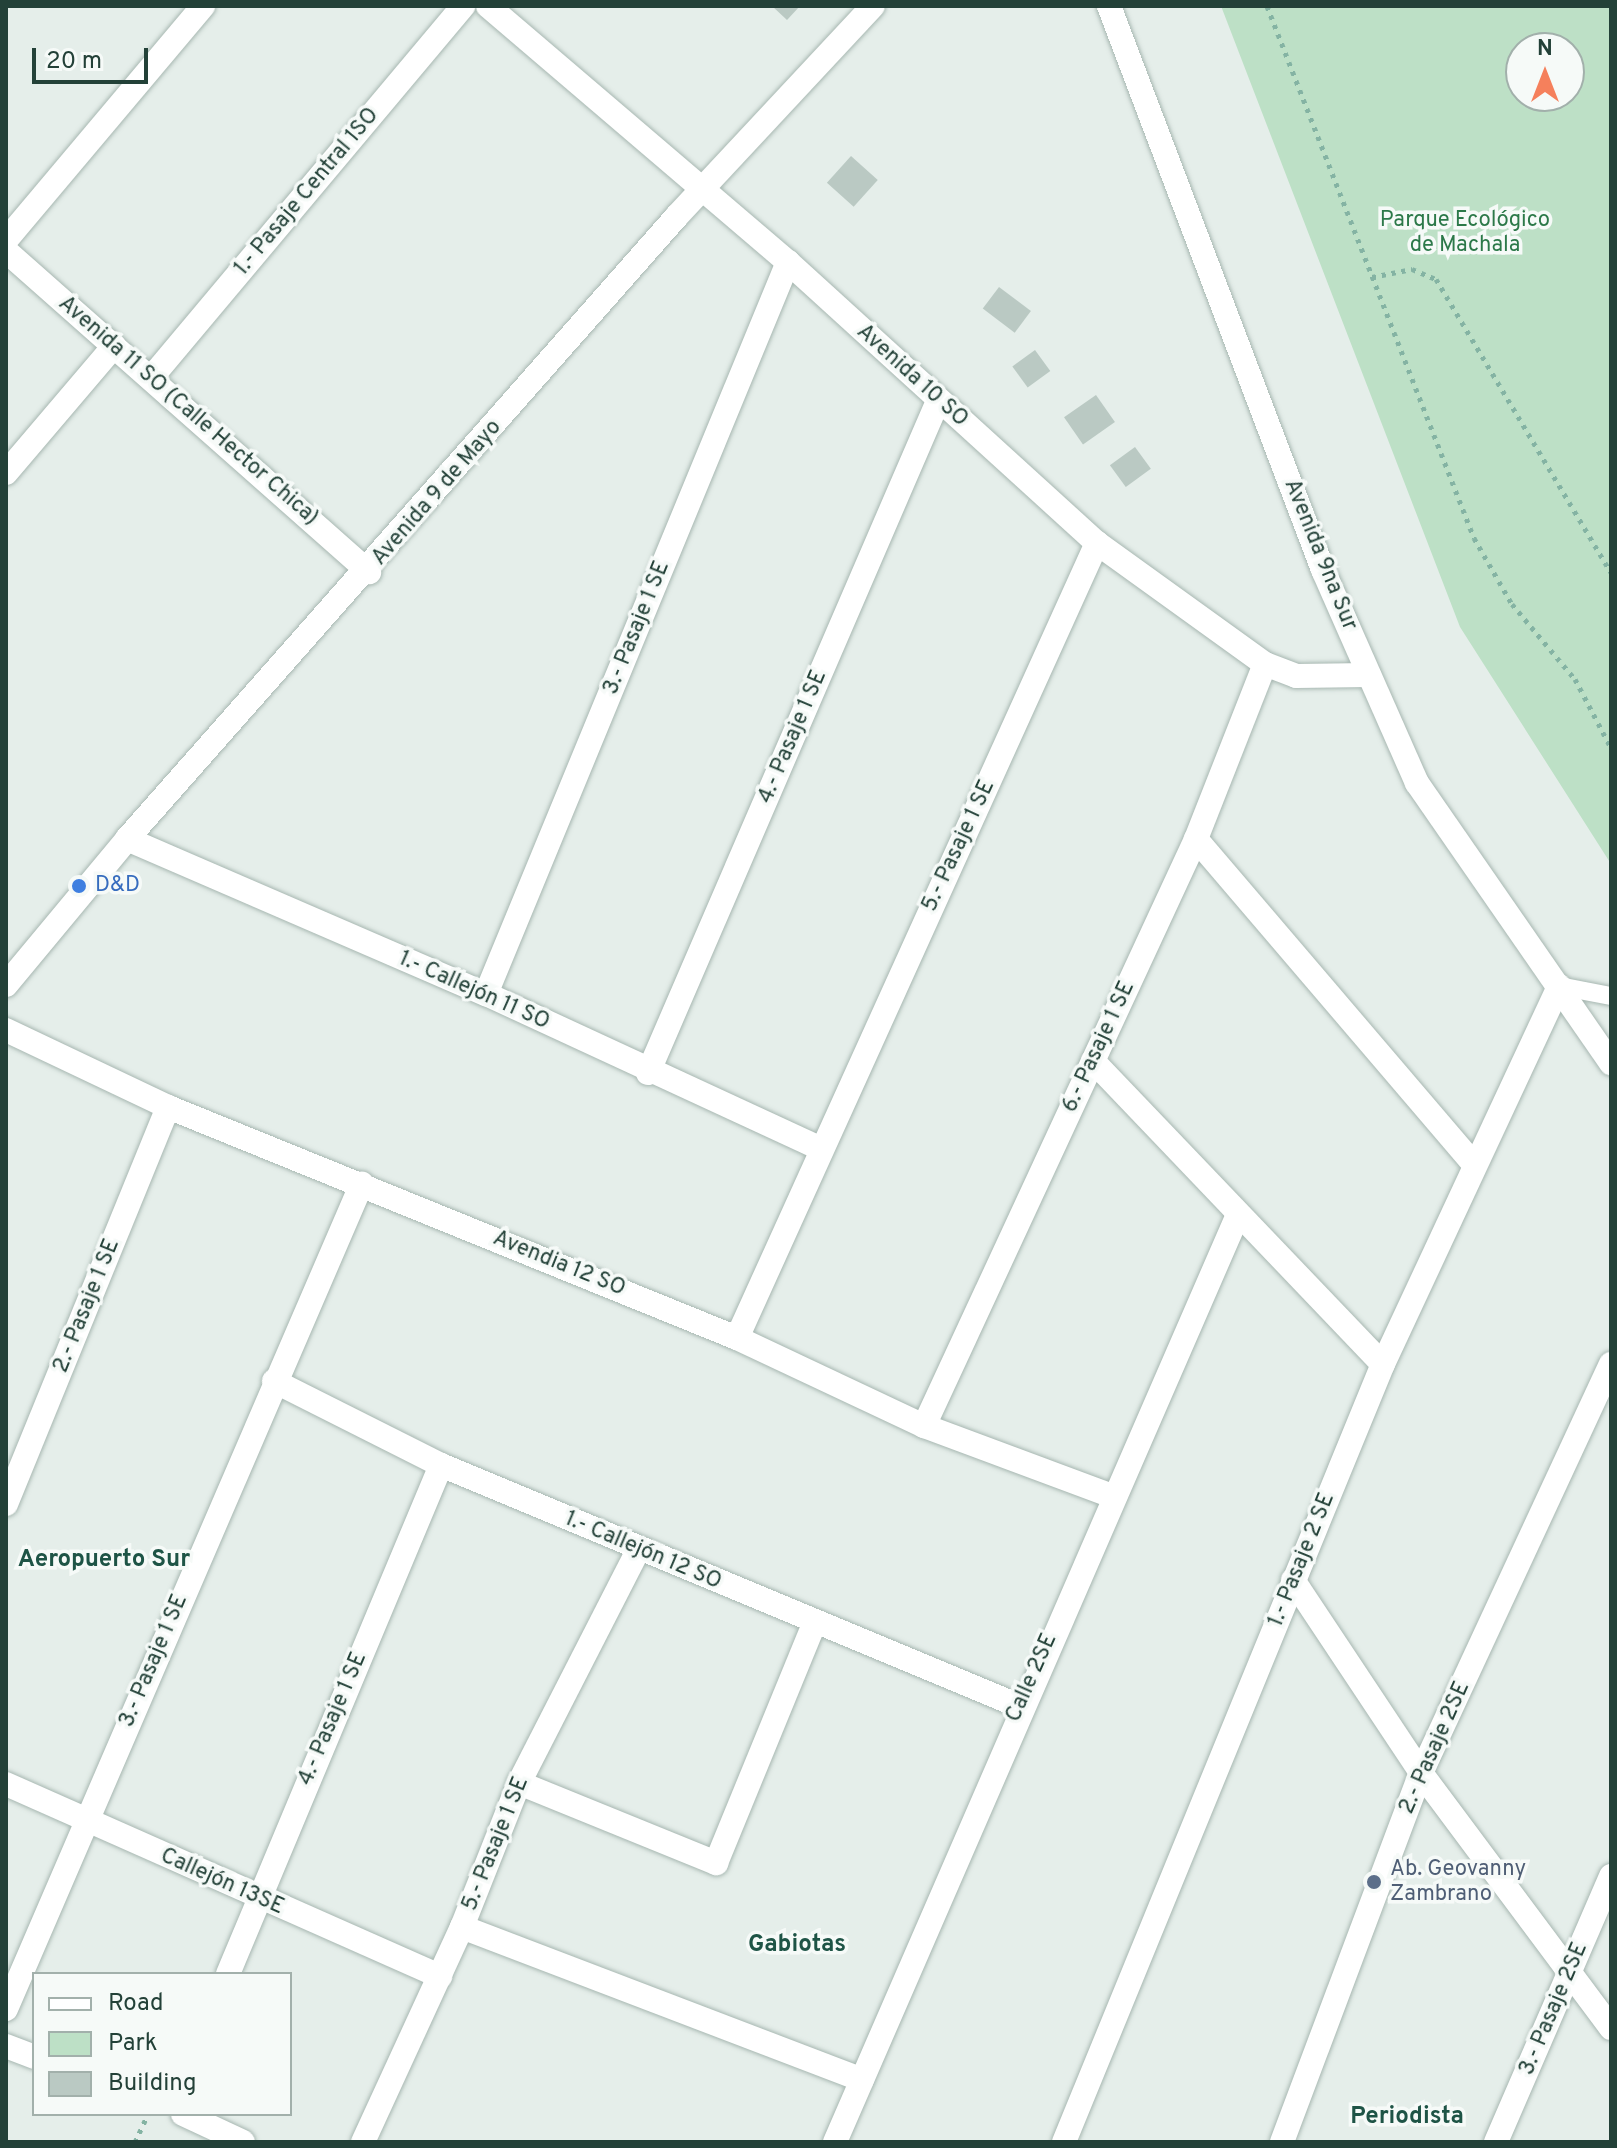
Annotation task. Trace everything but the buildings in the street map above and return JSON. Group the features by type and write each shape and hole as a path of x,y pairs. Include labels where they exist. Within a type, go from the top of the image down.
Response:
{"street":[{"path":"6,240 203,6"},
{"name":"1.- Pasaje Central 1SO","path":"151,378 463,6"},
{"name":"Avenida 10 SO","path":"488,6 700,191 788,262 1097,543 1265,664 1296,676 1369,675"},
{"name":"Avenida 9 de Mayo","path":"6,985 127,839 369,572 700,191 873,6"},
{"name":"Avenida 9na Sur","path":"1109,6 1369,675 1417,783 1611,1063"},
{"name":"Avenida 11 SO (Calle Hector Chica)","path":"6,251 369,572"},
{"name":"3.- Pasaje 1 SE","path":"486,994 788,262"},
{"path":"6,473 114,346"},
{"name":"4.- Pasaje 1 SE","path":"648,1073 938,401"},
{"name":"5.- Pasaje 1 SE","path":"737,1338 820,1148 1097,543"},
{"name":"6.- Pasaje 1 SE","path":"924,1426 1196,839 1265,664"},
{"name":"1.- Callejón 11 SO","path":"127,839 486,994 648,1073 820,1148"},
{"path":"1196,839 1473,1163"},
{"name":"1.- Pasaje 2 SE","path":"1064,2142 1383,1364 1473,1163 1559,986"},
{"name":"Avendia 12 SO","path":"6,1030 168,1107 362,1183 737,1338 924,1426 1112,1496"},
{"path":"1093,1061 1237,1217 1383,1364"},
{"name":"2.- Pasaje 1 SE","path":"6,1504 168,1107"},
{"name":"3.- Pasaje 1 SE","path":"6,2009 274,1381 362,1183"},
{"name":"Calle 2SE","path":"835,2142 1019,1706 1237,1217"},
{"name":"2.- Pasaje 2SE","path":"1282,2142 1421,1773 1611,1364"},
{"name":"1.- Callejón 12 SO","path":"274,1381 441,1465 638,1550 1019,1706"},
{"name":"4.- Pasaje 1 SE","path":"229,1972 256,1899 441,1465"},
{"name":"5.- Pasaje 1 SE","path":"363,2142 462,1927 519,1783 638,1550"},
{"path":"1293,1580 1421,1773 1571,1970 1611,2028"},
{"path":"519,1783 716,1863 815,1622"},
{"name":"Callejón 13SE","path":"6,1784 256,1899 440,1976"},
{"name":"3.- Pasaje 2SE","path":"1496,2142 1611,1876"},
{"path":"462,1927 862,2080"},
{"path":"6,2046 32,2056"},
{"path":"187,2116 243,2142"}],"lane":[{"path":"1559,986 1611,996"}],"path":[{"path":"1267,6 1474,538 1512,604 1575,679 1611,748"},
{"path":"1372,277 1412,269 1436,279 1611,572"},
{"path":"135,2142 147,2116"}],"green space":[{"name":"Parque Ecológico de Machala","path":"1221,6 1611,6 1611,864 1460,627"}],"place":[{"name":"D&D","path":"79,886"},
{"name":"Ab. Geovanny Zambrano","path":"1374,1882"}],"district":[{"name":"Aeropuerto Sur","path":"104,1561"},
{"name":"Gabiotas","path":"797,1946"},
{"name":"Periodista","path":"1407,2118"}]}
